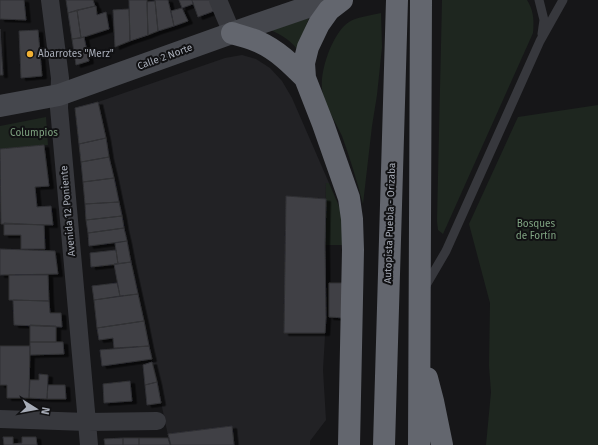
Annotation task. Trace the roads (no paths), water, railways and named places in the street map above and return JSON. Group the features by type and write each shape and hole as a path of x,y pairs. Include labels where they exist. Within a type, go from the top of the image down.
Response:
{"highway":[{"path":"342,0 329,10 319,24 308,47 304,63 305,78 349,198 352,219 353,250 349,445"},
{"path":"419,445 421,0"},
{"name":"Autopista Puebla - Orizaba","path":"384,445 396,5"},
{"path":"232,33 259,42 279,54 305,78"},
{"path":"419,350 433,401 442,445"}],"street":[{"name":"Avenida 12 Poniente","path":"50,0 60,78 59,95 89,445"},
{"path":"218,0 232,33"},
{"name":"Calle 2 Norte","path":"0,106 59,95 328,0"},
{"path":"0,420 87,422 156,421"}],"lane":[{"path":"540,0 544,20 540,41"},
{"path":"420,297 446,251 540,41 563,0"}],"place":[{"name":"Abarrotes \"Merz\"","path":"30,54"}],"park label":[{"name":"Columpios","path":"34,133"},
{"name":"Bosques de Fortín","path":"536,230"}]}
